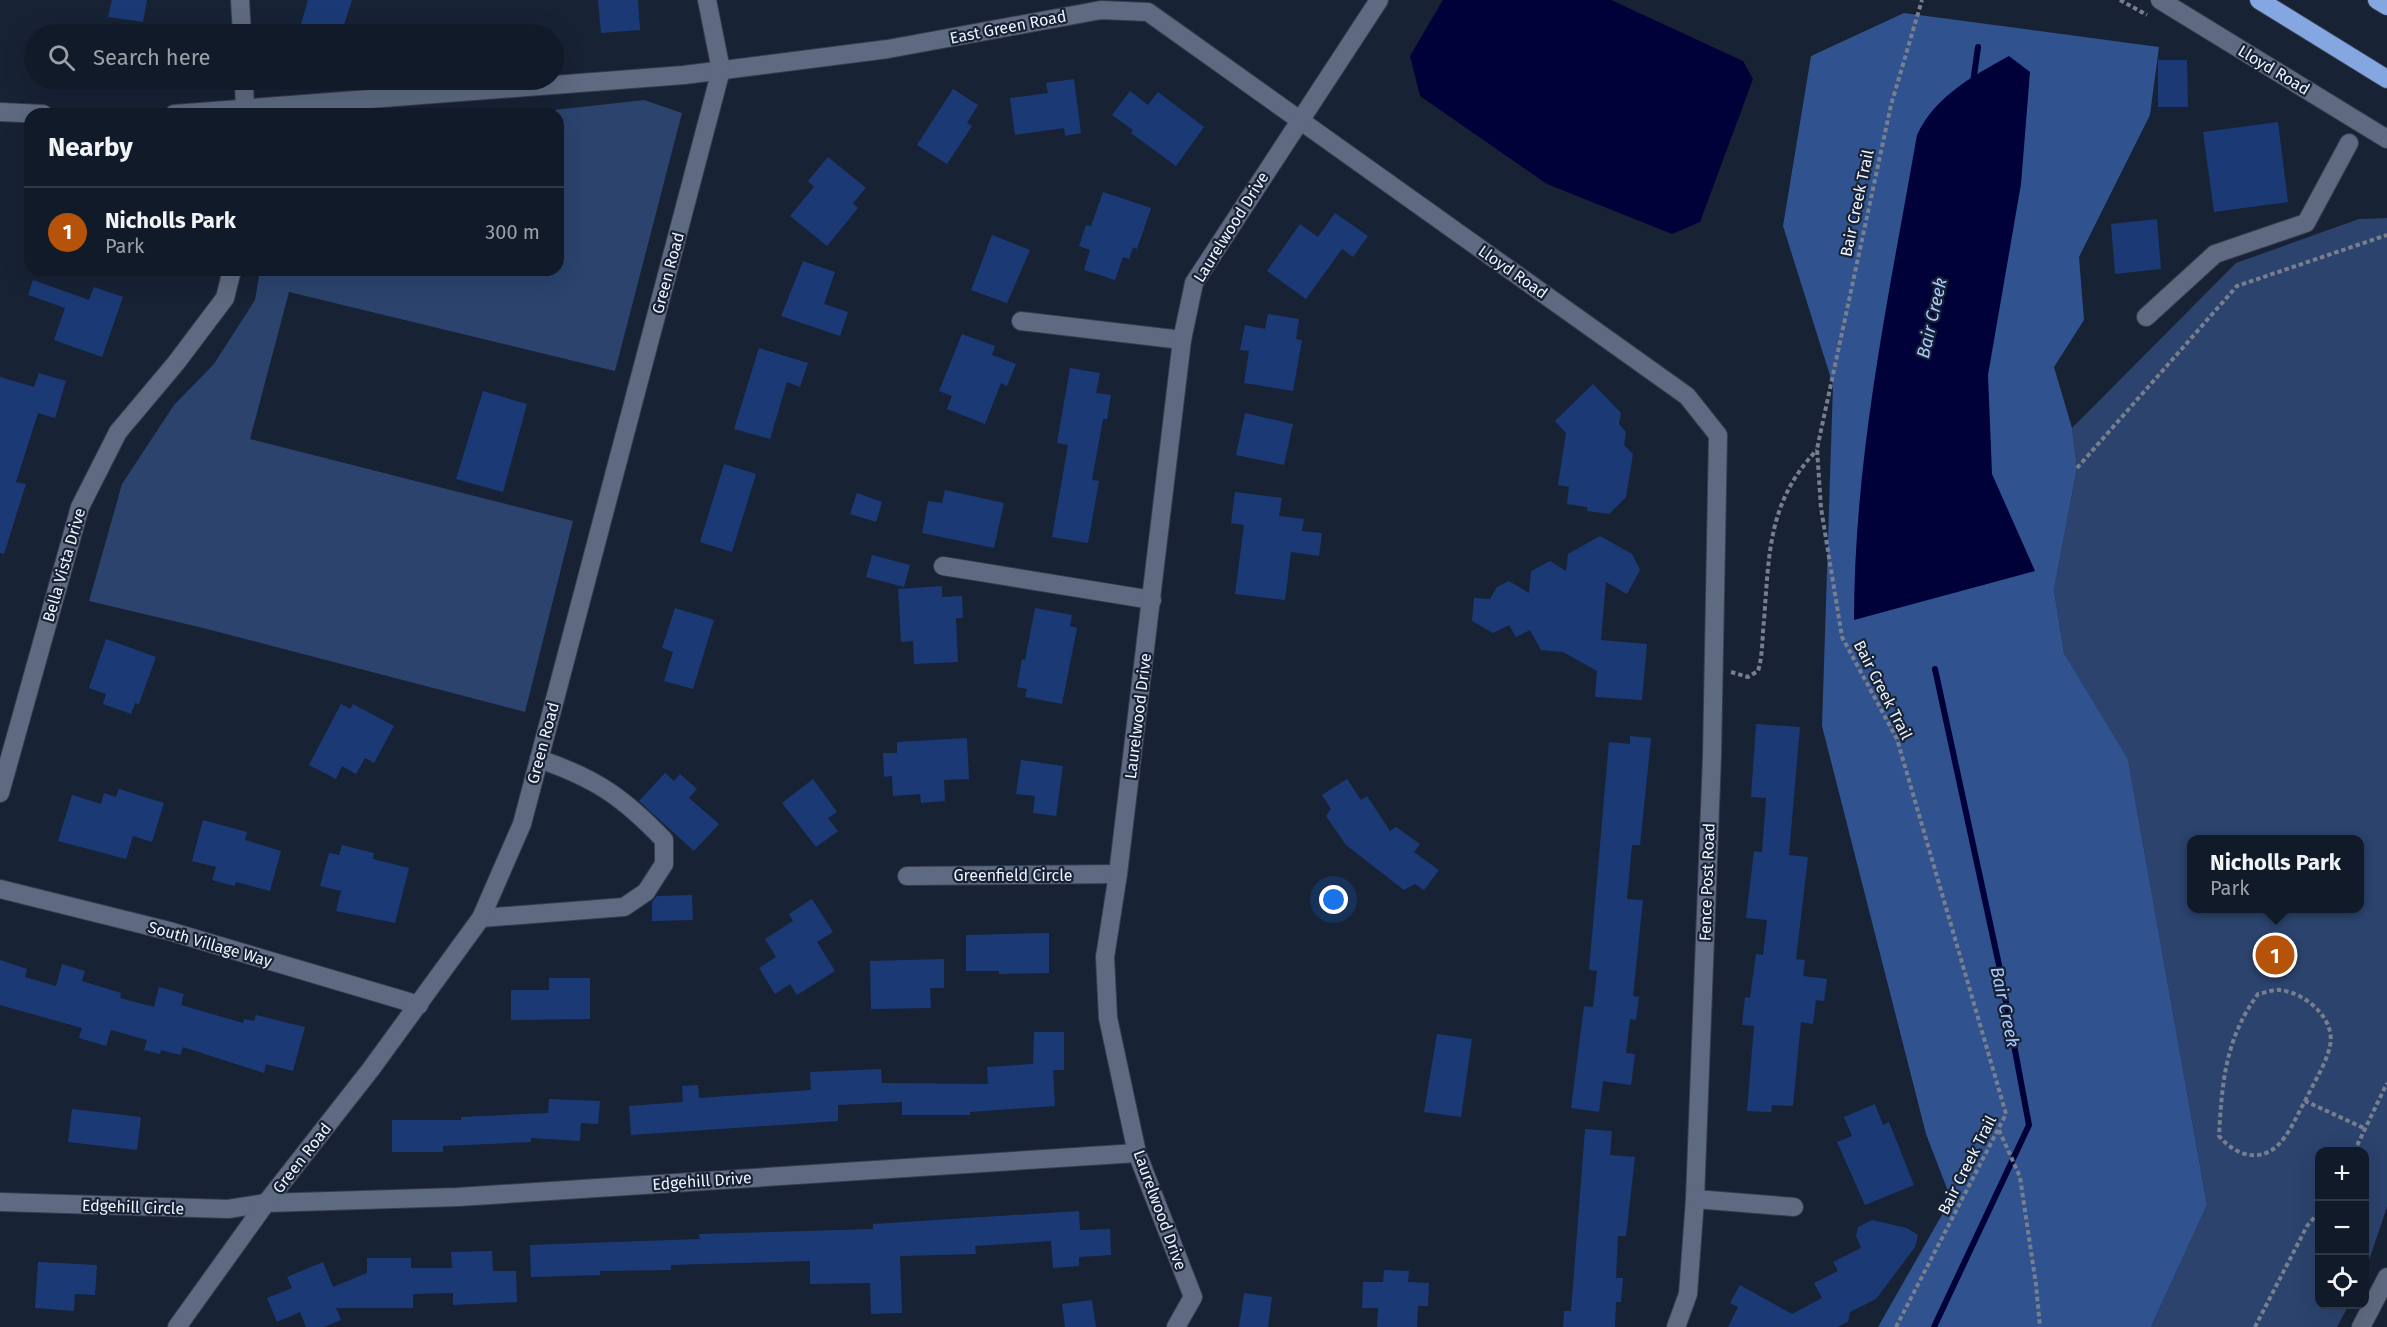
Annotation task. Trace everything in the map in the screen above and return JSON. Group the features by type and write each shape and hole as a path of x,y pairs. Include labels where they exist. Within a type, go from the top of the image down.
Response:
{"highway":[{"path":"2259,0 2387,79"},
{"path":"2377,0 2387,6"}],"street":[{"path":"240,0 241,24"},
{"path":"707,0 721,70"},
{"path":"1299,119 1379,0"},
{"name":"Lloyd Road","path":"2160,0 2387,139"},
{"name":"East Green Road","path":"564,84 721,70 888,50 1101,10 1148,12 1299,119"},
{"name":"Green Road","path":"177,1327 266,1203 419,1005 481,918 522,824 721,70"},
{"path":"244,90 245,108"},
{"name":"East Green Road","path":"280,108 489,90"},
{"path":"0,112 24,113"},
{"name":"Laurelwood Drive","path":"1176,1327 1193,1297 1137,1153 1108,1008 1105,957 1118,874 1182,340 1194,283 1299,119"},
{"name":"Lloyd Road","path":"1299,119 1687,396 1718,435"},
{"path":"2146,316 2215,254 2306,223 2349,143"},
{"name":"Bella Vista Drive","path":"0,793 80,507 118,432 176,363 225,298 230,276"},
{"path":"1021,321 1182,340"},
{"name":"Fence Post Road","path":"1676,1327 1688,1294 1695,1199 1712,756 1718,435"},
{"path":"942,566 1152,600"},
{"path":"481,918 624,907 646,892 664,864 664,840 636,811 598,782 539,759"},
{"name":"Greenfield Circle","path":"907,876 1118,874"},
{"name":"South Village Way","path":"0,889 170,931 419,1005"},
{"name":"Edgehill Drive","path":"266,1203 458,1197 1137,1153"},
{"path":"1695,1199 1794,1207"},
{"name":"Edgehill Circle","path":"0,1202 203,1210 266,1203"},
{"path":"2361,1327 2387,1277"}],"path":[{"name":"Bair Creek Trail","path":"1896,1327 2006,1114 1897,739 1842,637 1821,508 1817,449 1889,116 1922,0"},
{"path":"2077,468 2237,286 2387,235"},
{"path":"1730,671 1748,677 1758,671 1770,543 1776,515 1788,486 1802,465 1817,449"},
{"path":"2279,989 2304,998 2320,1012 2332,1031 2330,1047 2305,1101 2277,1146 2262,1154 2246,1155 2229,1149 2219,1136 2226,1060 2242,1018 2258,994 2279,989"},
{"path":"2357,1147 2387,1083"},
{"path":"2305,1101 2366,1129"},
{"path":"1999,1129 2020,1177 2040,1327"},
{"path":"2255,1327 2307,1226 2315,1216"}],"shaded area":[{"path":"1904,13 2159,47 2150,115 2079,257 2084,320 2054,367 2072,428 2077,468 2054,590 2064,653 2128,759 2207,1205 2151,1327 1878,1327 1951,1199 1926,1134 1822,726 1833,385 1783,226 1811,56"},
{"path":"644,100 682,113 615,371 289,292 250,439 573,521 525,712 203,628 89,601 122,484 174,405 214,364 255,300 259,276 564,276 564,109"},
{"path":"2387,218 2387,1207 2369,1260 2369,1147 2315,1147 2315,1309 2347,1309 2337,1327 2151,1327 2207,1205 2128,759 2064,653 2054,590 2077,468 2072,428 2236,263 2359,219"}],"water":[{"path":"1443,0 1611,0 1743,61 1753,79 1700,222 1672,234 1547,184 1420,96 1410,56"},
{"path":"2009,56 2030,72 2021,184 1988,375 1992,474 2035,571 1854,620 1860,498 1867,437 1875,376 1917,135 1934,109 1956,88"}],"building":[{"path":"112,0 147,0 143,22 108,17"},
{"path":"308,0 352,0 344,24 301,24"},
{"path":"598,0 638,0 640,30 601,33"},
{"path":"2158,60 2187,60 2188,107 2158,107"},
{"path":"1074,79 1081,133 1065,136 1064,128 1015,135 1010,98 1048,93 1046,83"},
{"path":"953,89 978,105 967,123 972,126 947,164 917,145"},
{"path":"1130,91 1148,105 1158,92 1204,127 1176,166 1131,133 1133,130 1112,115"},
{"path":"2278,122 2288,202 2214,212 2203,132"},
{"path":"828,157 866,188 853,203 858,208 827,246 790,216 814,187 808,181"},
{"path":"1103,192 1151,208 1137,249 1133,247 1129,259 1123,257 1115,280 1084,270 1090,250 1079,246 1086,225 1091,226"},
{"path":"1335,213 1368,236 1353,257 1342,249 1306,299 1267,271 1300,224 1318,237"},
{"path":"2157,219 2161,269 2115,274 2111,224"},
{"path":"992,235 1030,250 1007,303 971,290"},
{"path":"803,261 835,272 824,304 848,312 840,336 781,316"},
{"path":"33,280 89,300 94,287 123,297 102,357 54,340 65,308 28,295"},
{"path":"1268,314 1299,319 1296,339 1302,340 1293,391 1244,383 1249,351 1240,350 1245,325 1265,329"},
{"path":"962,334 995,346 992,355 1016,364 1007,386 1001,383 985,424 947,409 952,396 939,391"},
{"path":"759,348 808,363 800,387 787,382 770,439 734,429"},
{"path":"1070,368 1100,373 1096,393 1111,395 1107,419 1103,419 1092,480 1099,481 1088,543 1052,537 1068,445 1057,443"},
{"path":"39,373 66,381 55,418 38,413 16,482 26,484 4,554 0,553 0,377 34,387"},
{"path":"1593,384 1621,413 1619,424 1626,432 1624,445 1633,454 1626,497 1609,514 1587,511 1587,507 1567,504 1569,487 1558,485 1566,433 1555,421"},
{"path":"483,391 527,404 503,492 456,479"},
{"path":"1245,413 1293,424 1284,465 1236,455"},
{"path":"724,464 756,474 732,552 700,542"},
{"path":"945,490 1004,503 994,548 922,533 928,501 942,503"},
{"path":"1235,492 1282,498 1279,516 1304,519 1302,531 1322,533 1319,556 1291,552 1285,600 1235,594 1244,525 1231,523"},
{"path":"857,493 882,502 876,522 850,514"},
{"path":"1600,536 1632,554 1640,570 1627,594 1606,582 1601,640 1647,644 1642,700 1595,697 1597,671 1563,652 1541,650 1530,630 1516,637 1509,625 1493,633 1472,621 1474,598 1490,599 1497,587 1509,581 1529,593 1531,571 1550,561 1566,571 1568,554"},
{"path":"872,555 910,565 904,587 866,577"},
{"path":"942,586 942,597 962,596 963,618 956,618 958,662 914,664 913,641 901,642 898,589"},
{"path":"675,608 714,620 693,689 664,681 673,652 662,648"},
{"path":"1035,608 1072,615 1070,626 1077,628 1062,704 1025,697 1027,689 1017,687 1022,659 1025,660"},
{"path":"106,639 156,657 139,704 135,703 131,714 103,704 106,694 89,688"},
{"path":"341,704 350,709 353,704 394,726 374,763 365,758 356,774 342,766 336,779 309,765"},
{"path":"1756,724 1800,727 1789,855 1808,857 1796,959 1805,960 1803,976 1827,979 1824,1001 1816,1000 1813,1024 1801,1022 1793,1106 1772,1105 1771,1112 1747,1111 1754,1026 1742,1025 1745,997 1750,998 1756,954 1763,955 1767,920 1746,918 1754,851 1762,852 1766,798 1751,797"},
{"path":"1630,736 1651,738 1640,845 1632,845 1627,899 1643,900 1633,996 1639,997 1636,1020 1630,1019 1626,1053 1635,1054 1631,1085 1603,1081 1599,1112 1571,1108 1584,1006 1593,1007 1597,971 1589,970 1609,742 1630,744"},
{"path":"967,738 969,779 944,780 945,801 921,803 920,794 893,796 892,776 884,777 883,753 897,753 897,742"},
{"path":"1021,760 1063,766 1056,816 1033,813 1035,796 1016,794"},
{"path":"665,773 674,781 680,774 697,789 689,798 719,824 694,851 639,801"},
{"path":"813,779 837,812 828,818 838,831 816,847 782,803"},
{"path":"1347,779 1361,800 1367,796 1390,831 1396,827 1420,844 1414,852 1439,870 1424,890 1415,884 1404,890 1346,845 1326,816 1331,809 1322,795"},
{"path":"119,789 164,803 152,842 133,836 126,859 58,841 72,795 101,804 104,793 116,797"},
{"path":"203,820 247,832 245,840 281,851 270,891 236,882 234,886 212,880 216,867 192,861"},
{"path":"342,845 374,853 373,859 409,868 395,923 336,911 341,891 320,886 329,853 339,855"},
{"path":"692,895 693,920 652,921 652,902 657,896"},
{"path":"812,899 833,932 817,942 835,971 797,995 790,984 775,994 759,968 776,957 765,939 793,921 789,914"},
{"path":"1049,933 1049,973 999,974 999,971 966,971 966,935"},
{"path":"944,959 944,988 930,988 931,1008 871,1009 870,961"},
{"path":"0,960 27,969 25,977 56,986 62,964 85,971 82,981 121,993 120,998 154,1007 159,987 184,994 181,1005 243,1023 244,1019 254,1021 256,1015 305,1027 293,1071 266,1064 264,1073 183,1047 180,1055 161,1050 160,1054 144,1050 147,1040 111,1030 106,1046 79,1038 82,1028 0,1005"},
{"path":"549,978 590,978 590,1019 511,1020 511,990 549,990"},
{"path":"1034,1032 1064,1032 1064,1070 1053,1070 1055,1106 970,1112 970,1115 902,1115 902,1102 838,1105 838,1121 631,1135 629,1106 683,1102 682,1086 698,1085 699,1098 811,1090 810,1072 881,1069 882,1083 988,1084 987,1067 1033,1064"},
{"path":"1437,1034 1472,1039 1461,1117 1424,1112"},
{"path":"549,1099 600,1101 598,1124 581,1123 580,1141 531,1138 531,1142 443,1146 443,1152 392,1152 392,1120 461,1120 461,1117 548,1113"},
{"path":"1875,1104 1883,1125 1889,1122 1914,1185 1865,1205 1837,1142 1852,1136 1844,1117"},
{"path":"72,1109 141,1117 137,1150 68,1142"},
{"path":"1585,1129 1612,1131 1610,1155 1635,1157 1626,1236 1618,1236 1616,1278 1623,1278 1621,1302 1616,1302 1615,1327 1563,1327 1564,1311 1571,1311"},
{"path":"1079,1211 1080,1230 1110,1229 1111,1255 1079,1257 1079,1266 1053,1268 1051,1241 975,1246 976,1254 900,1256 902,1313 871,1314 870,1283 810,1284 810,1261 671,1265 671,1270 600,1271 600,1275 531,1277 530,1245 700,1239 699,1234 873,1229 873,1224"},
{"path":"1872,1220 1907,1228 1918,1235 1915,1247 1876,1299 1850,1312 1848,1322 1837,1327 1728,1327 1738,1307 1730,1303 1740,1285 1792,1314 1822,1298 1814,1283 1838,1271 1833,1262 1861,1248 1856,1236 1858,1227"},
{"path":"492,1251 493,1271 516,1271 517,1302 453,1305 453,1293 413,1294 413,1308 336,1308 341,1320 324,1327 306,1327 300,1312 277,1322 267,1298 292,1288 287,1277 323,1262 333,1287 367,1273 367,1258 411,1258 411,1268 452,1268 451,1252"},
{"path":"38,1262 97,1265 95,1295 75,1294 74,1311 35,1308"},
{"path":"1384,1270 1409,1271 1408,1282 1429,1283 1428,1306 1418,1306 1417,1327 1377,1327 1378,1308 1362,1308 1363,1282 1383,1282"},
{"path":"1244,1293 1272,1297 1268,1327 1239,1327"},
{"path":"1092,1300 1096,1327 1065,1327 1062,1304"}],"waterway":[{"name":"Bair Creek","path":"1973,83 1978,47"},
{"name":"Bair Creek","path":"1934,1327 2029,1125 1999,965 1935,669"}],"place":[{"name":"Nicholls Park","path":"2275,955"}]}
